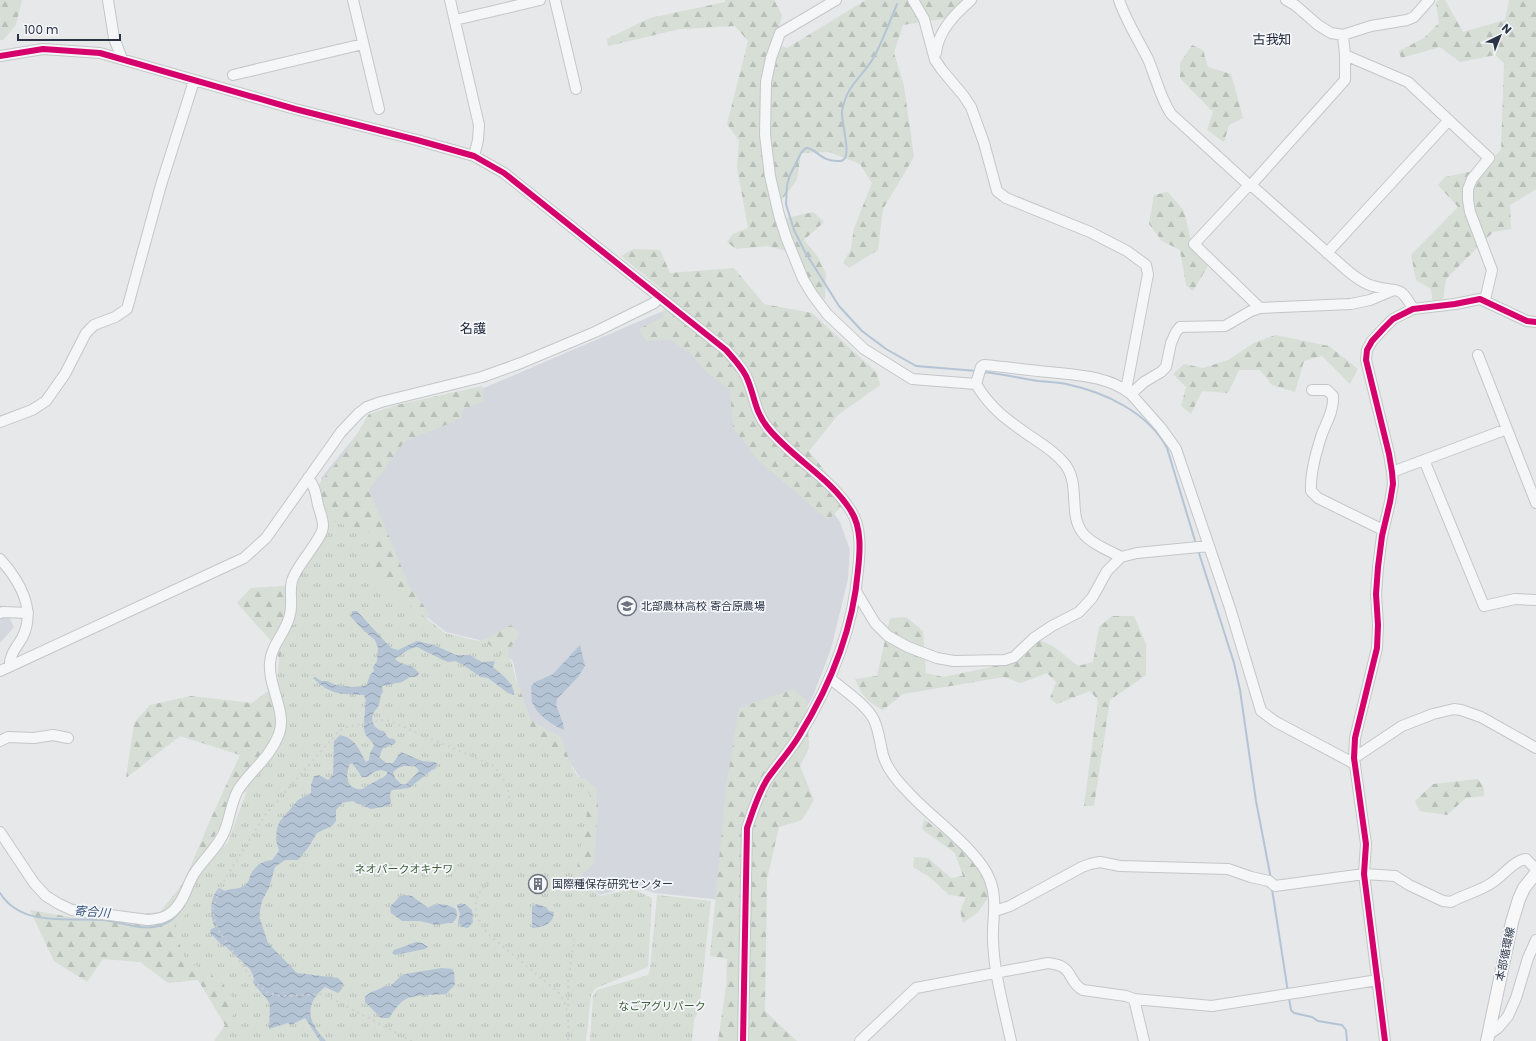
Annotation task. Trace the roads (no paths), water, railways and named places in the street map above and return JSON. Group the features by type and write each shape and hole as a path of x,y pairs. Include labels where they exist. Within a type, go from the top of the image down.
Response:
{"main road":[{"name":"本部循環線","path":"1487,1038 1512,922 1524,888 1536,873"}],"street":[{"path":"108,0 114,38 122,59"},
{"path":"353,0 379,108"},
{"path":"450,0 479,125 478,140 474,156"},
{"path":"455,20 540,0"},
{"path":"555,0 576,89"},
{"path":"836,0 780,33 771,58 765,110 765,135 770,176 786,237 803,278 812,294 828,314 864,349 912,379 976,384"},
{"path":"913,0 924,19 935,60 971,107 984,143 997,191 1006,198 1090,232 1127,251 1146,265 1148,274 1129,392"},
{"path":"935,60 937,42 944,28 971,0"},
{"path":"1119,0 1132,33 1148,60 1164,104 1171,114 1327,253 1362,282 1378,288 1396,289 1402,291 1407,296 1413,309"},
{"path":"1286,0 1295,5 1318,25 1331,33 1343,35 1371,26 1407,20 1414,17 1429,0"},
{"path":"1260,308 1194,244 1250,185 1344,80 1345,54 1343,35"},
{"path":"233,75 363,44"},
{"path":"0,56 43,49 100,53 295,109 474,156 504,173 726,350 746,376 756,409 768,428 782,444 844,501 857,523 860,555 857,593 850,621 830,678 815,709 804,729 768,779 755,804 747,828 743,1041"},
{"path":"1345,54 1408,82 1490,158 1472,179 1468,189 1470,212 1492,270 1484,300"},
{"path":"0,422 32,410 46,401 65,374 86,333 94,326 115,317 127,309 161,185 194,81"},
{"path":"1327,253 1449,120"},
{"path":"1129,392 1161,372 1166,367 1171,343 1180,327 1225,326 1251,311 1260,308 1351,304 1370,300 1396,289"},
{"path":"0,671 244,558 266,538 350,421 367,407 395,398 482,377 521,363 595,332 654,303 659,298"},
{"path":"1385,1041 1364,874 1366,844 1355,761 1355,738 1376,648 1378,625 1376,594 1383,530 1393,484 1392,472 1366,360 1367,350 1372,341 1393,319 1413,309 1455,304 1480,299 1527,321 1536,322"},
{"path":"1478,355 1536,503"},
{"path":"1209,546 1121,556 1094,543 1082,532 1076,515 1070,472 1063,462 1048,447 996,411 984,397 976,384 981,367 984,365 1082,375 1106,381 1129,392 1162,428 1176,449 1209,546 1230,608 1261,711 1276,722 1355,761"},
{"path":"1312,390 1327,390 1333,396 1333,405 1322,435 1310,477 1311,491 1318,498 1383,530"},
{"path":"1392,472 1507,429"},
{"path":"1424,460 1484,606 1515,599 1536,600"},
{"path":"0,832 34,883 46,896 72,910 148,920 161,919 172,912 182,902 193,875 219,842 225,831 233,802 239,790 270,752 279,733 281,722 280,710 271,678 270,665 272,652 276,642 287,625 291,613 292,582 296,572 319,536 323,527 315,490 313,484 308,478"},
{"path":"857,593 875,623 888,636 908,647 937,658 954,661 1005,660 1014,657 1034,638 1052,626 1079,612 1092,598 1107,571 1121,556"},
{"path":"0,559 7,567 21,590 27,603 28,613 28,619 22,637 10,658 10,666"},
{"path":"0,613 28,613"},
{"path":"830,678 861,705 873,718 877,727 883,756 887,766 903,787 928,813 973,854 984,868 990,879 995,893 993,939 997,973 1011,1041"},
{"path":"1355,761 1402,726 1433,714 1454,709 1482,717 1536,748"},
{"path":"0,741 8,737 34,738 52,735 68,738"},
{"path":"995,911 1010,906 1082,867 1100,862 1120,866 1228,869 1268,881 1275,886 1364,874 1395,876 1409,885 1443,901 1451,902 1494,882 1520,860 1526,859 1536,869"},
{"path":"1487,1038 1508,1016 1516,998 1528,958 1536,940"},
{"path":"860,1041 916,988 1048,963 1059,964 1067,970 1078,988 1083,990 1126,996 1134,999 1212,1006 1378,980"},
{"path":"1134,999 1144,1041"}],"water":[{"path":"352,611 357,611 391,648 398,650 417,641 434,645 456,655 469,655 482,662 495,661 493,667 510,683 514,691 514,695 508,693 488,678 481,677 455,661 448,662 417,647 400,655 395,659 415,668 419,674 416,677 410,677 402,682 382,686 383,692 378,708 374,711 372,719 378,729 384,731 388,737 394,739 396,742 393,745 388,745 386,748 383,748 379,757 386,763 393,763 401,752 422,761 435,762 437,764 435,769 409,788 392,790 390,794 391,803 388,806 371,809 352,801 342,803 336,810 336,821 332,826 317,833 308,848 298,860 285,860 275,867 269,888 262,901 259,916 268,943 297,973 338,978 343,983 342,989 338,993 325,987 313,1000 310,1014 312,1021 315,1028 326,1041 320,1041 305,1018 291,1025 288,1023 269,1029 270,1004 253,983 254,978 250,969 210,933 211,929 215,928 211,907 213,897 219,888 225,891 243,886 248,882 256,867 262,863 272,860 279,851 276,840 277,828 280,821 298,800 311,793 311,785 314,776 319,775 328,780 333,775 334,741 340,735 350,739 358,748 366,762 369,760 370,753 374,746 366,735 364,729 366,701 364,695 331,691 319,684 313,678 315,677 321,681 327,681 336,685 351,687 366,686 370,675 374,671 373,667 377,661 378,648 375,640 351,617","holes":["352,763 362,777 368,777 374,772 379,771 387,772 387,774 363,788 357,789 349,784 347,776 349,765","404,766 415,766 419,771 406,784 401,784 395,778 393,772"]},
{"path":"580,645 585,666 578,677 557,699 556,705 564,730 550,722 534,707 532,702 531,686 535,682 553,674"},
{"path":"404,895 412,896 428,908 438,904 453,907 456,909 456,919 452,923 436,925 420,921 402,921 391,913 390,907 399,897"},
{"path":"458,904 465,904 472,910 473,922 468,928 462,927 458,923 460,914 457,906"},
{"path":"537,904 546,907 549,911 554,912 554,916 547,924 532,928 532,907"},
{"path":"416,942 422,943 428,947 425,949 395,955 392,953 394,950"},
{"path":"442,968 452,969 454,972 455,985 446,994 408,998 396,1008 389,1018 381,1018 365,1002 365,997 370,993 385,986 390,986 405,974"}],"waterway":[{"path":"897,4 874,57 851,88 844,102 842,116 846,156 842,161 833,161 823,157 813,150 806,148 801,153 790,175 787,185 786,204 794,230 805,252 839,306 862,331 886,349 916,366 977,371"},
{"path":"983,372 1038,381 1062,383 1095,392 1110,398 1137,414 1159,435 1167,448 1196,544"},
{"path":"1198,550 1234,663 1240,690 1256,801 1271,879"},
{"path":"1272,889 1288,992"},
{"name":"寄合川","path":"0,893 9,904 21,912 33,916 62,919 104,920 131,926 145,927 158,926 170,921 184,906"},
{"path":"1289,998 1291,1010 1294,1013 1312,1017 1318,1021 1342,1025 1346,1030 1347,1041"}],"railway":[{"path":"412,1041 323,994 286,996 267,992 252,979 218,930 213,908 222,884 265,815 339,731 346,727 384,720 390,721 492,765 503,779 511,807"},
{"path":"488,882 478,895 476,901 479,920 488,934 559,993 567,1010 568,1041"},
{"path":"568,1006 568,981 575,935"}],"place":[{"name":"北部農林高校 寄合原農場","path":"627,606"},
{"name":"国際種保存研究センター","path":"538,884"}],"district":[{"name":"古我知","path":"1272,39"},
{"name":"名護","path":"473,328"}],"park label":[{"name":"ネオパークオキナワ","path":"404,869"},
{"name":"なごアグリパーク","path":"662,1006"}]}
